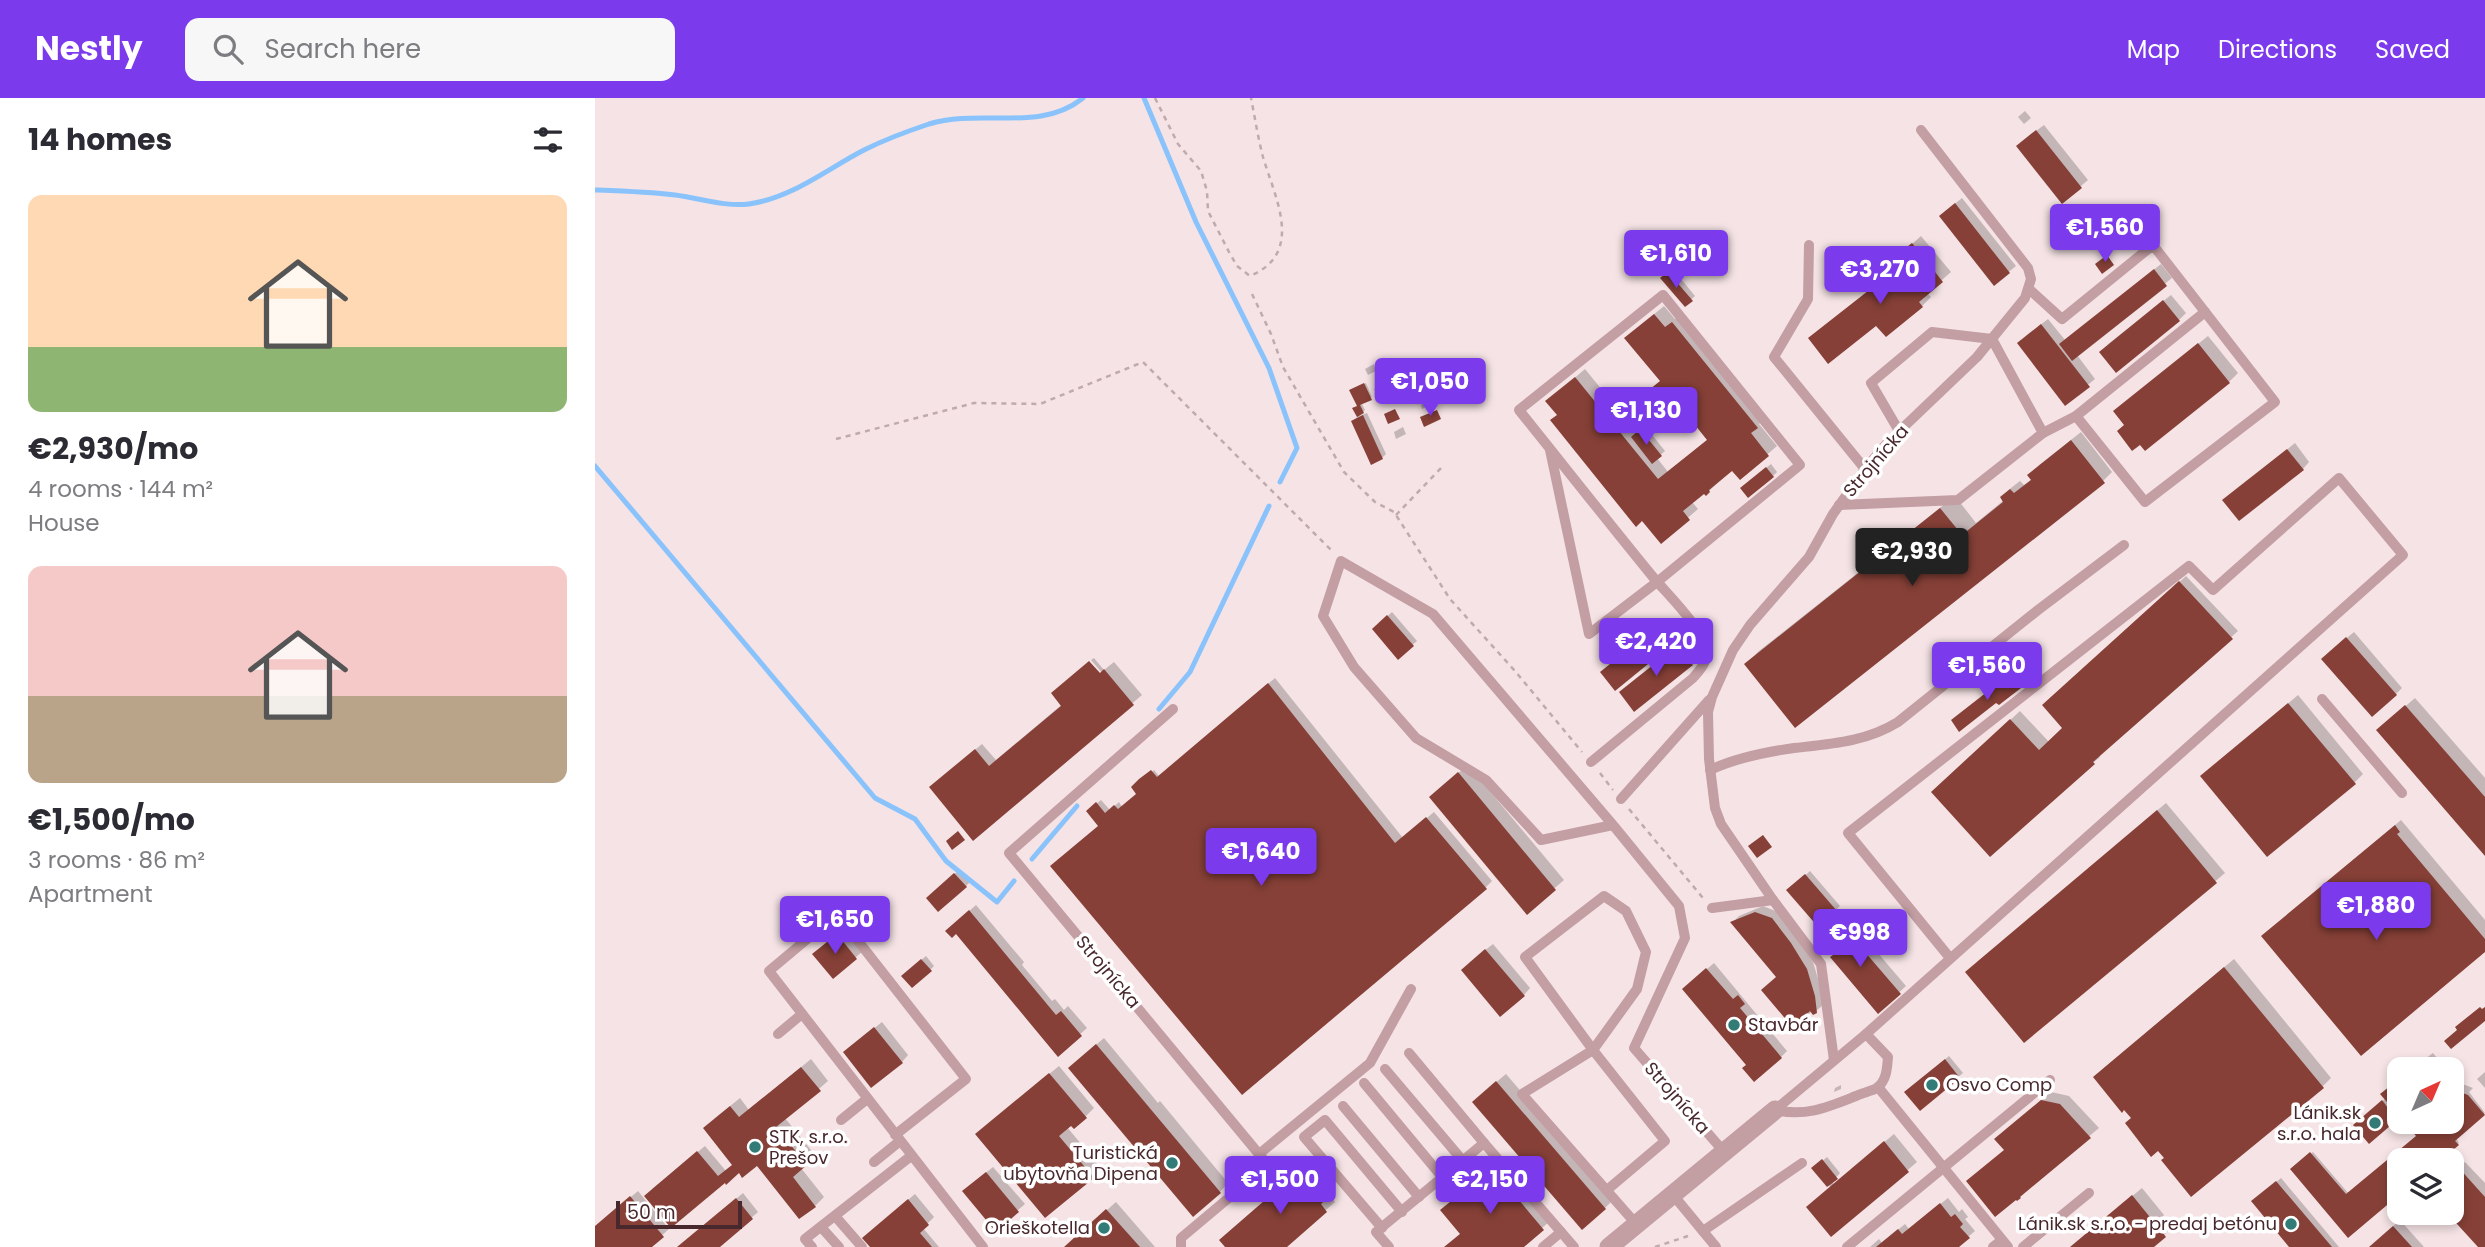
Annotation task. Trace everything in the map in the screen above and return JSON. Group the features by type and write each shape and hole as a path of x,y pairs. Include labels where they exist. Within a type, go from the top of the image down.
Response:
{"street":[{"path":"1609,1247 1775,1110"}],"lane":[{"path":"1921,131 2028,268 2031,279 2029,289 2062,319 2153,246 2276,402 2145,502 2076,416"},
{"path":"1809,245 1808,299 1774,357 1865,470"},
{"name":"Strojnícka","path":"1834,1059 1821,964 1721,824 1712,793 1710,770 1708,712 1712,696 1733,650 1750,625 1809,557 1839,505 1865,470 1899,431 1967,367 1992,339 2029,289"},
{"path":"1551,450 1589,634 1657,582 1800,465 1663,295 1519,410 1657,582 1702,637 1707,654 1702,668 1693,678 1591,762"},
{"path":"1839,505 1958,500 2043,433 2076,416 2205,312"},
{"path":"1899,431 1871,383 1932,332 1992,339 2043,433"},
{"path":"1775,1110 1866,1034 2403,555 2339,478 2213,590 2189,566 1848,833 1950,958"},
{"path":"1710,770 1741,758 1844,742 1883,732 2124,545"},
{"path":"1341,561 1323,616 1354,667 1416,738 1486,780 1541,840 1613,825"},
{"name":"Strojnícka","path":"1341,561 1433,614 1679,906 1685,938 1634,1048 1724,1153"},
{"path":"1621,799 1712,696"},
{"path":"2322,699 2402,793"},
{"name":"Strojnícka","path":"1173,709 1009,853 1259,1154"},
{"path":"1607,1190 1665,1141 1593,1050 1525,957 1604,896 1626,911 1646,952 1637,989 1593,1050 1522,1094 1637,1225"},
{"path":"1711,908 1773,900"},
{"path":"874,1162 897,1138 966,1079 837,914 769,971 897,1138 983,1247"},
{"path":"1181,1247 1181,1238 1268,1165 1259,1154 1370,1063 1411,989"},
{"path":"778,1034 802,1014"},
{"path":"1775,1110 1791,1114 1803,1113 1878,1087 1887,1074 1888,1057 1866,1034"},
{"path":"1409,1053 1574,1247"},
{"path":"1385,1069 1463,1161"},
{"path":"1847,1247 2050,1080"},
{"path":"1364,1083 1443,1178"},
{"path":"1878,1087 2001,1245"},
{"path":"841,1120 867,1099"},
{"path":"1343,1106 1419,1197"},
{"path":"1381,1228 1304,1137 1325,1120 1402,1212"},
{"path":"1389,1247 1376,1233 1484,1143"},
{"path":"796,1247 808,1243 821,1227 911,1156"},
{"path":"1703,1231 1802,1163"},
{"path":"2023,1247 2089,1193"},
{"path":"1674,1196 1716,1247"},
{"path":"835,1216 862,1247"},
{"path":"821,1227 839,1247"},
{"path":"1543,1247 1561,1232"}],"path":[{"path":"1155,98 1178,144 1201,171 1209,211 1229,252 1237,266 1250,276 1263,271 1272,261 1281,246 1283,222 1262,154 1251,98"},
{"path":"1252,294 1283,367 1345,472 1375,502 1394,512 1450,599 1515,671 1711,908"},
{"path":"836,439 974,404 1040,404 1143,362 1341,561"},
{"path":"1396,515 1442,467"},
{"path":"1655,1247 1703,1231"}],"building":[{"path":"2036,130 2082,188 2062,204 2016,146"},
{"path":"1955,203 2010,273 1994,286 1939,216"},
{"path":"2107,219 2115,230 2123,224 2130,236 2109,253 2092,230"},
{"path":"1912,243 1943,282 1919,302 1923,307 1886,337 1876,326 1828,364 1808,338 1905,262 1898,254"},
{"path":"2107,255 2114,265 2102,274 2095,264"},
{"path":"2154,269 2167,286 2072,361 2059,344"},
{"path":"1668,272 1693,301 1685,307 1660,278"},
{"path":"2163,300 2180,321 2116,373 2099,352"},
{"path":"1654,314 1665,327 1672,322 1758,428 1751,433 1769,456 1740,480 1732,471 1709,490 1706,496 1704,494 1683,511 1690,520 1661,544 1642,521 1636,527 1550,420 1557,415 1545,401 1575,377 1658,479 1707,440 1684,411 1668,423 1644,394 1660,381 1624,338"},
{"path":"2041,324 2090,387 2065,406 2017,343"},
{"path":"2198,343 2230,383 2145,451 2140,445 2132,451 2117,431 2124,425 2113,411"},
{"path":"1364,383 1372,400 1360,405 1364,413 1357,417 1352,408 1357,406 1349,390"},
{"path":"1395,409 1400,419 1388,424 1384,414"},
{"path":"1437,410 1441,419 1424,427 1420,417"},
{"path":"1363,415 1383,459 1371,465 1351,421"},
{"path":"1640,429 1662,456 1652,464 1631,437"},
{"path":"2071,440 2105,483 1795,728 1744,664 1940,508 1962,535 2003,502 2000,497 2010,489 2014,493 2031,480 2027,475"},
{"path":"2287,449 2304,470 2239,521 2222,500"},
{"path":"1766,467 1774,477 1748,498 1740,488"},
{"path":"2179,581 2233,639 1990,857 1931,792 2010,719 2039,750 2062,728 2042,705"},
{"path":"1387,615 1414,646 1398,660 1372,629"},
{"path":"1660,624 1675,642 1615,691 1600,672"},
{"path":"2346,637 2397,695 2372,717 2321,659"},
{"path":"1678,645 1693,665 1634,712 1619,692"},
{"path":"1089,661 1100,673 1104,669 1134,705 973,841 929,787 975,749 989,766 1061,706 1051,693"},
{"path":"2010,674 2021,688 1999,705 1996,703 1959,732 1951,720"},
{"path":"1268,683 1395,843 1426,817 1487,889 1242,1095 1050,866 1098,826 1086,811 1096,802 1105,813 1114,805 1118,809 1136,794 1131,787 1139,779 1151,770 1157,777"},
{"path":"2288,703 2356,784 2267,857 2200,776"},
{"path":"2405,705 2485,797 2485,856 2376,730"},
{"path":"1458,772 1556,890 1527,915 1429,797"},
{"path":"2157,810 2217,883 2024,1043 1965,972"},
{"path":"2395,825 2400,832 2397,834 2485,939 2485,952 2361,1056 2261,936"},
{"path":"958,831 965,840 952,850 946,841"},
{"path":"1763,835 1772,847 1757,858 1748,846"},
{"path":"954,873 967,887 938,912 926,898"},
{"path":"1805,874 1837,911 1819,928 1786,890"},
{"path":"969,910 1056,1015 1061,1011 1082,1036 1058,1057 956,934 952,938 945,931"},
{"path":"1755,912 1772,918 1807,969 1817,1013 1813,1015 1810,1011 1810,1016 1794,1029 1761,990 1776,977 1730,922"},
{"path":"1840,923 1901,994 1878,1014 1830,957 1833,955 1820,940"},
{"path":"837,934 857,959 833,979 812,954"},
{"path":"1485,949 1525,996 1500,1017 1461,970"},
{"path":"921,959 932,971 912,988 901,976"},
{"path":"2224,967 2324,1088 2191,1197 2161,1160 2164,1158 2158,1151 2151,1157 2125,1123 2131,1118 2124,1110 2122,1113 2093,1077"},
{"path":"1706,968 1733,999 1738,995 1745,1004 1740,1008 1782,1058 1754,1082 1742,1068 1746,1065 1682,989"},
{"path":"2480,1007 2485,1007 2485,1021 2451,1049 2444,1041 2457,1030 2455,1027"},
{"path":"874,1027 903,1063 871,1088 843,1052"},
{"path":"1096,1044 1221,1193 1193,1217 1068,1068"},
{"name":"Osvo Comp","path":"1945,1059 1960,1078 1920,1111 1904,1092"},
{"name":"STK, s.r.o. Prešov","path":"801,1067 821,1091 776,1127 807,1165 793,1177 816,1207 799,1219 757,1166 742,1178 739,1173 726,1185 725,1183 671,1228 644,1196 697,1151 718,1176 732,1165 703,1128 730,1106 739,1117"},
{"path":"1049,1073 1087,1118 1074,1129 1071,1126 1059,1136 1094,1178 1045,1218 975,1134"},
{"path":"1496,1081 1606,1209 1582,1230 1472,1102"},
{"path":"2387,1088 2387,1102 2380,1094"},
{"path":"2464,1094 2468,1095 2485,1115 2464,1133"},
{"path":"2041,1100 2060,1104 2091,1138 1995,1217 1966,1181 2004,1150 1994,1139"},
{"name":"Lánik.sk s.r.o. hala","path":"2382,1100 2387,1107 2387,1129 2369,1144 2353,1125"},
{"path":"2414,1134 2463,1134 2455,1141 2459,1145 2455,1148 2402,1148 2416,1136"},
{"path":"1884,1141 1909,1172 1831,1237 1806,1207"},
{"path":"2310,1152 2346,1194 2387,1160 2387,1205 2348,1238 2290,1169"},
{"path":"1822,1159 1838,1179 1827,1187 1811,1168"},
{"path":"1492,1168 1544,1230 1524,1247 1444,1247 1460,1234 1440,1210"},
{"path":"1301,1169 1327,1198 1321,1204 1327,1212 1287,1247 1225,1247 1219,1240"},
{"path":"986,1172 1019,1212 996,1232 962,1191"},
{"path":"2464,1174 2485,1197 2485,1247 2478,1247 2458,1225 2464,1225"},
{"name":"Lánik.sk s.r.o. - predaj betónu","path":"2276,1181 2332,1247 2289,1247 2251,1201"},
{"path":"2132,1195 2166,1237 2154,1247 2070,1247"},
{"path":"630,1196 664,1237 652,1247 595,1247 595,1226"},
{"path":"736,1198 753,1219 720,1247 677,1247"},
{"path":"908,1199 929,1225 920,1233 932,1247 870,1247 862,1238"},
{"path":"1940,1203 1951,1217 1955,1214 1963,1224 1960,1227 1970,1238 1959,1247 1876,1247 1898,1229 1902,1234"},
{"name":"Orieškotella","path":"1106,1209 1140,1247 1064,1247"},
{"path":"2393,1226 2412,1247 2369,1247"}],"waterway":[{"path":"595,190 665,194 740,205 765,201 809,182 864,150 929,124 969,118 1048,115 1066,109 1083,98"},
{"path":"1144,98 1196,222 1269,368 1297,448 1280,482"},
{"path":"595,466 875,798 915,819 946,861 997,902 1014,881"},
{"path":"1159,709 1190,672 1269,506"},
{"path":"1032,859 1077,806"}],"place":[{"name":"Stavbár","path":"1734,1025"},
{"name":"Osvo Comp","path":"1932,1085"},
{"name":"Lánik.sk s.r.o. hala","path":"2375,1123"},
{"name":"STK, s.r.o. Prešov","path":"755,1147"},
{"name":"Turistická ubytovňa Dipena","path":"1172,1163"},
{"name":"Lánik.sk s.r.o. - predaj betónu","path":"2291,1224"},
{"name":"Orieškotella","path":"1104,1228"}]}
